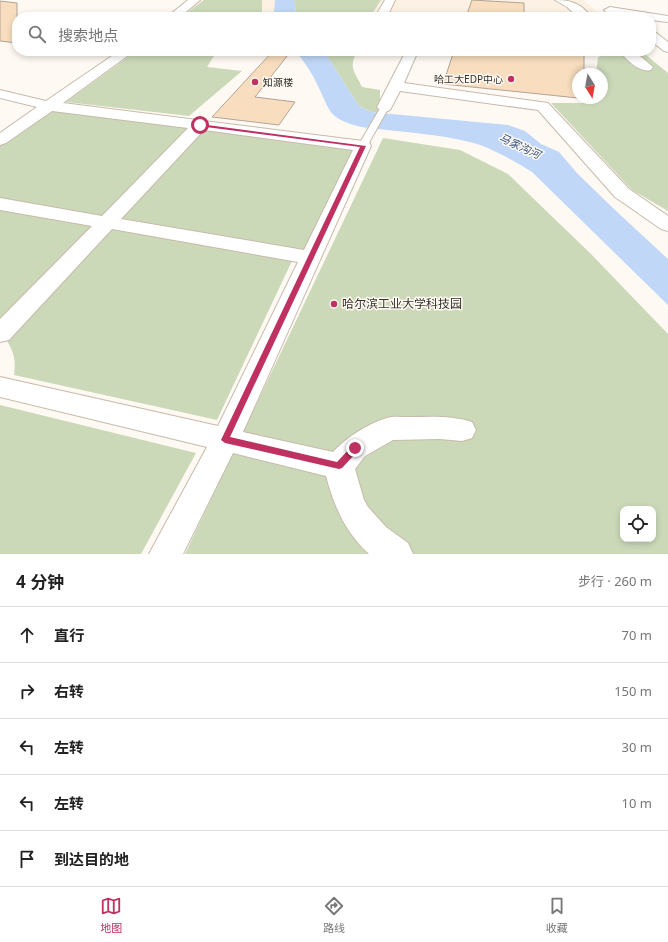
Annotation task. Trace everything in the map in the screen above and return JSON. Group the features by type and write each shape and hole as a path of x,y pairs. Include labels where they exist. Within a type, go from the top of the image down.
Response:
{"street":[{"path":"180,12 196,0"},
{"path":"384,12 390,0"},
{"path":"560,0 571,5 579,12"},
{"path":"613,10 625,12"},
{"path":"656,17 668,19"},
{"path":"656,39 668,48"},
{"path":"656,44 668,53"},
{"path":"0,140 121,56"},
{"path":"385,107 410,56"},
{"path":"632,56 646,67"},
{"path":"396,86 543,106 622,193 668,225"},
{"path":"0,94 49,106 363,146 225,440 166,554"},
{"path":"0,334 200,125"},
{"path":"0,204 310,258"},
{"path":"0,387 339,466"},
{"path":"339,466 355,448 389,429 440,428 462,430"},
{"path":"339,466 349,502 363,526 396,554"}],"lane":[{"path":"363,146 385,107"}],"shaded area":[{"path":"190,0 583,0 598,12 193,12"}],"green space":[{"path":"204,0 262,0 262,12 188,12"},
{"path":"294,0 381,0 373,12 296,12"},
{"path":"129,56 214,56 207,67 242,71 189,116 66,102"},
{"path":"327,56 354,56 353,66 362,87 380,90 380,103 377,113 371,112 359,106"},
{"path":"600,56 647,56 668,73 668,211 632,190 551,103 608,104 608,68 597,68 598,58"},
{"path":"50,109 191,128 105,217 0,199 0,145"},
{"path":"203,129 353,149 304,252 117,219"},
{"path":"383,138 460,150 508,174 591,254 668,334 668,554 185,554"},
{"path":"0,208 95,224 0,324"},
{"path":"110,227 292,261 217,420 14,375 14,356 6,339"},
{"path":"0,405 196,453 141,554 0,554"}],"water":[{"path":"275,0 294,0 296,12 274,12"},
{"name":"马家沟河","path":"299,56 327,56 359,106 371,112 508,125 525,131 541,144 559,152 577,173 668,259 668,305 532,172 496,152 469,142 439,136 361,127 341,120 331,112 312,74"}],"building":[{"path":"472,0 524,3 524,12 468,12"},
{"path":"0,1 17,3 17,12 12,12 12,42 0,41"},
{"name":"知源楼","path":"268,56 287,56 255,97 295,102 279,125 212,117"},
{"name":"哈工大EDP中心","path":"452,56 584,56 584,68 572,68 572,97 443,84"}],"place":[{"name":"哈工大EDP中心","path":"511,79"},
{"name":"知源楼","path":"255,82"},
{"name":"哈尔滨工业大学科技园","path":"334,304"}],"route":[{"path":"200,125 363,146 225,440 339,466 355,448"}]}
